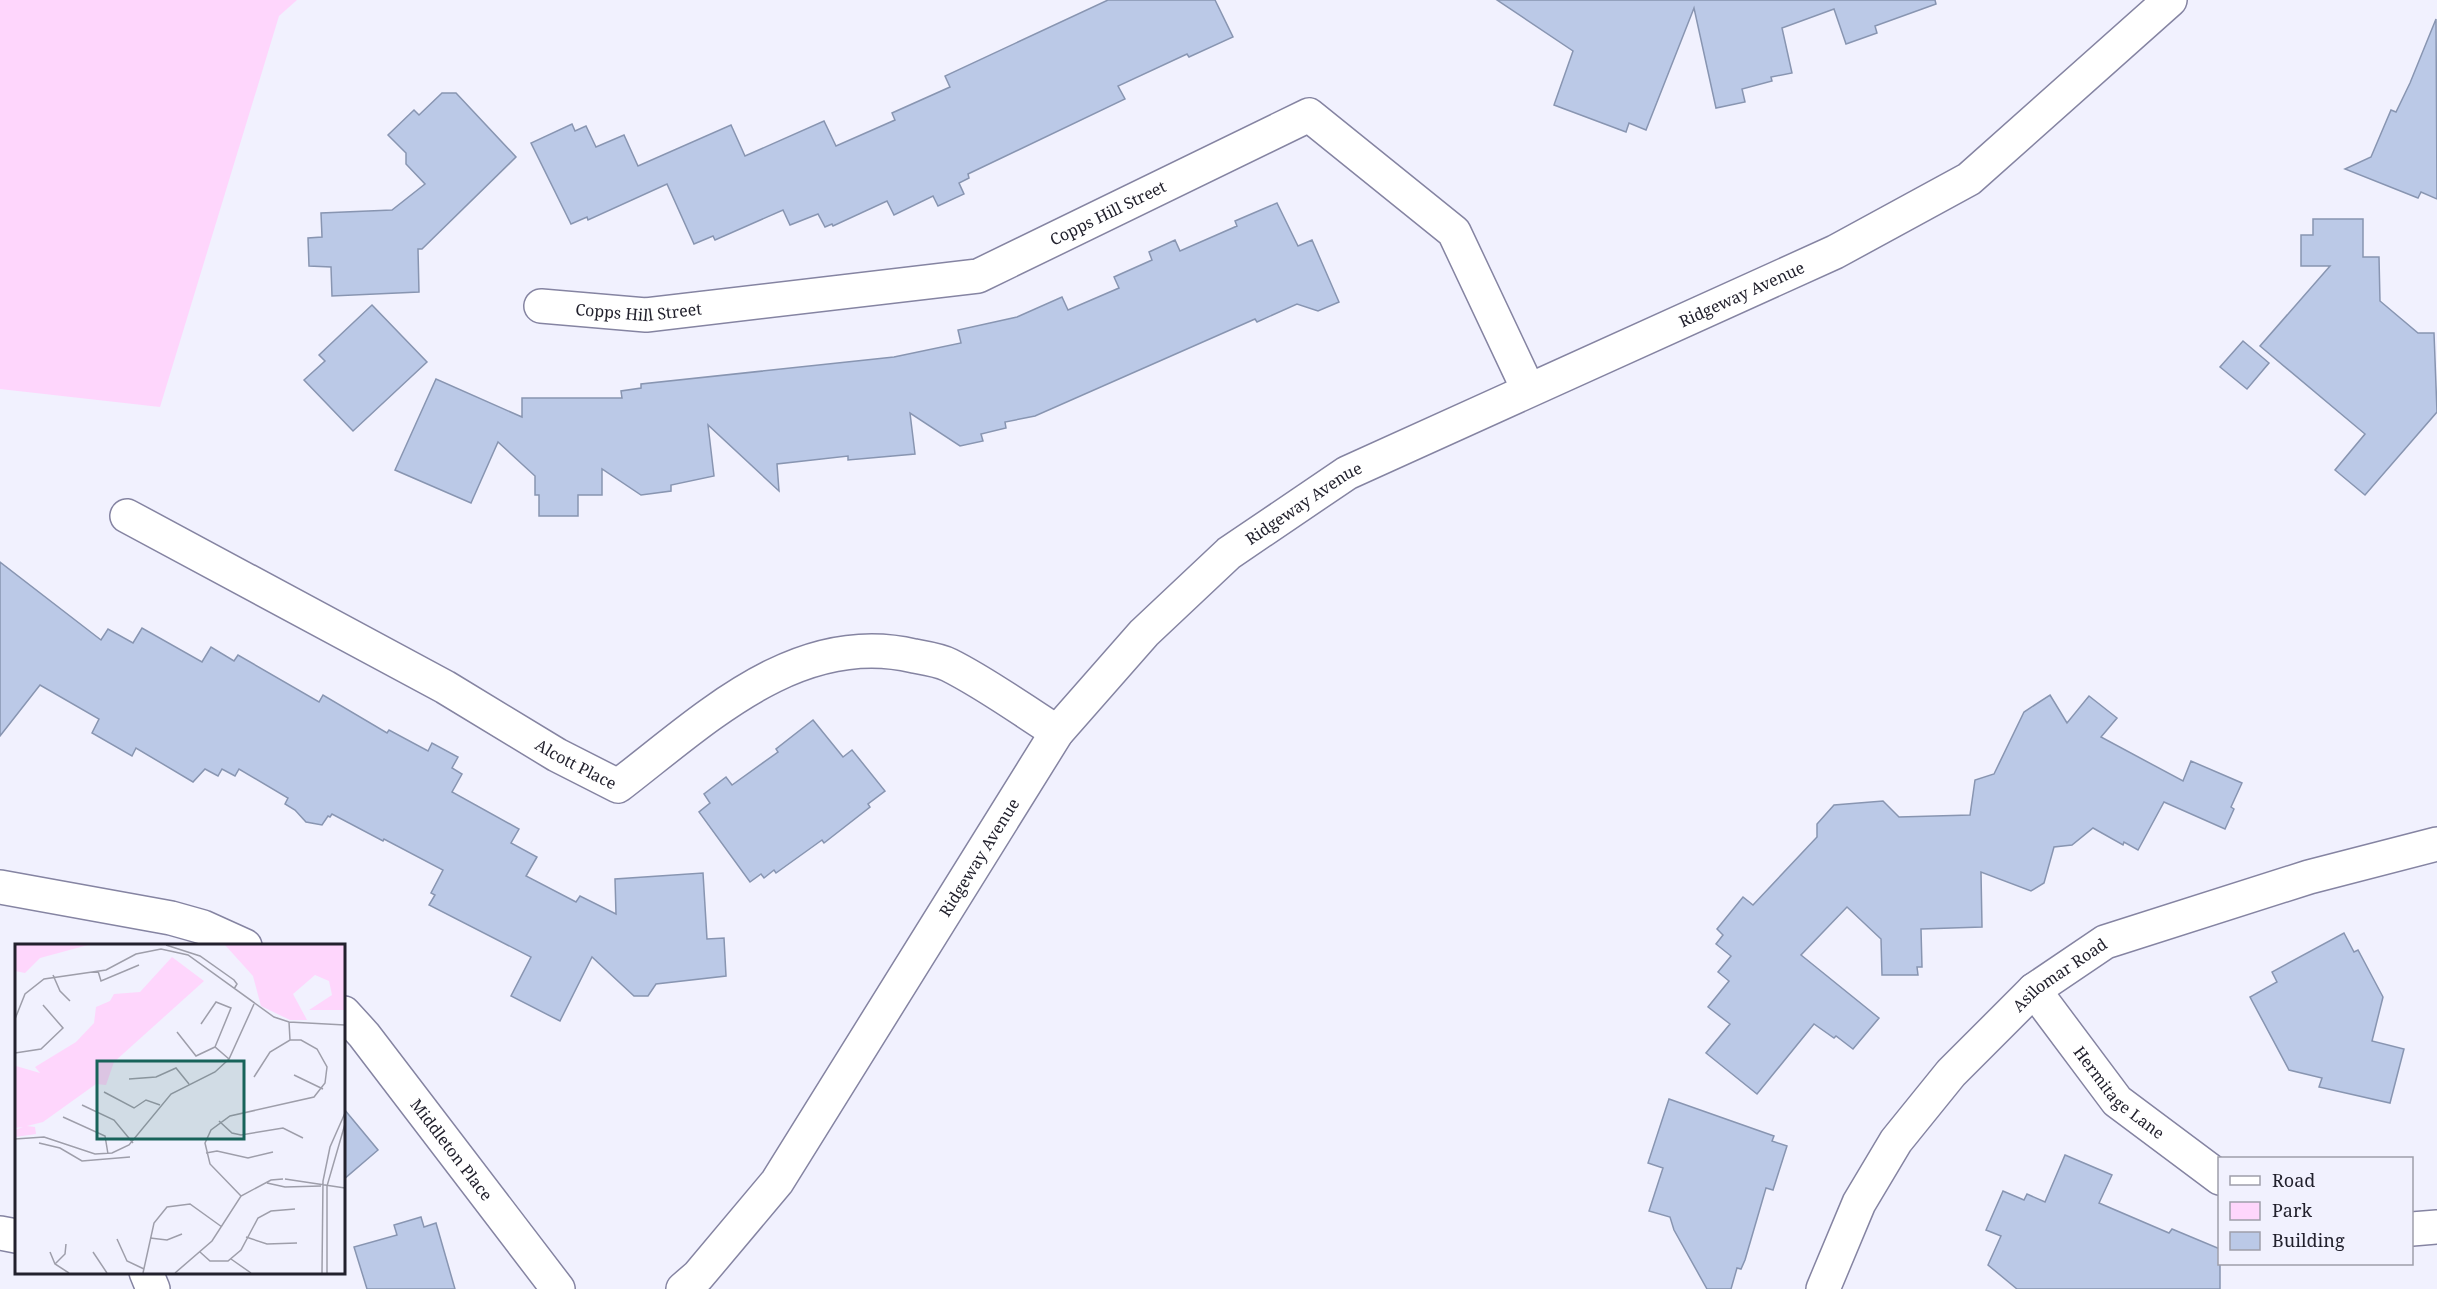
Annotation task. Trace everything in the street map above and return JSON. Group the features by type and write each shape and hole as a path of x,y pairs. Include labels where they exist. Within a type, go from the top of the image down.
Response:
{"street":[{"name":"Ridgeway Avenue","path":"683,1289 698,1276 777,1182 1057,732 1144,633 1229,553 1347,473 1528,389 1835,252 1969,179 2170,0"},
{"name":"Copps Hill Street","path":"541,306 646,315 978,276 1309,115 1454,232 1528,389"},
{"name":"Alcott Place","path":"127,516 445,687 556,755 618,786 738,694 777,673 826,655 886,649 948,664 1057,732"},
{"name":"Asilomar Road","path":"1823,1289 1859,1203 1896,1141 1951,1073 2034,990 2105,942 2309,878 2437,844"},
{"path":"0,887 171,918 212,930 243,944"},
{"name":"Hermitage Lane","path":"2034,990 2117,1101 2218,1177"},
{"name":"Middleton Place","path":"345,1014 364,1035 558,1289"},
{"path":"2413,1229 2437,1227"},
{"path":"0,1233 15,1236"},
{"path":"147,1274 153,1289"}],"green space":[{"path":"0,0 297,0 279,16 160,407 0,389"}],"building":[{"path":"1108,0 1215,0 1233,37 1189,57 1187,54 1118,86 1125,99 968,174 969,178 959,183 964,194 938,206 933,196 894,215 887,201 833,226 832,224 825,227 818,214 790,225 783,210 715,240 713,236 694,244 667,184 588,220 587,217 571,224 531,143 572,124 575,131 586,126 596,147 624,135 638,166 731,125 745,156 824,121 836,146 895,120 892,113 950,87 945,76"},
{"path":"1497,0 1935,0 1936,4 1875,26 1877,33 1846,44 1834,9 1782,28 1792,73 1771,77 1772,81 1742,89 1745,102 1716,108 1694,8 1646,130 1629,123 1626,132 1554,105 1573,51"},
{"path":"2436,19 2437,199 2421,192 2418,198 2345,169 2371,157 2391,110 2396,112 2410,83"},
{"path":"442,93 456,93 516,157 422,249 418,249 419,292 332,296 331,267 309,266 308,238 322,237 321,213 392,210 425,184 406,164 406,153 388,135 414,110 419,115"},
{"path":"1277,203 1298,246 1312,240 1339,302 1318,311 1297,304 1257,322 1255,319 1035,416 1005,422 1006,428 981,434 983,441 960,446 910,413 915,454 848,460 848,456 777,464 779,491 708,425 714,476 671,485 671,491 641,495 602,469 602,495 578,495 578,516 539,516 539,495 535,495 535,476 498,442 471,503 395,470 436,379 522,417 522,398 622,398 621,391 641,388 641,384 894,357 961,343 958,330 1017,317 1062,297 1068,310 1119,288 1114,277 1152,260 1149,252 1175,240 1180,251 1237,226 1235,221"},
{"path":"2313,219 2363,219 2363,257 2379,257 2380,301 2418,333 2434,333 2437,412 2365,495 2335,470 2365,434 2260,346 2330,266 2301,266 2301,235 2313,235"},
{"path":"372,305 427,362 353,431 304,380 325,361 319,355"},
{"path":"2243,341 2269,363 2247,389 2220,367"},
{"path":"0,562 101,640 108,629 133,643 142,628 202,662 211,647 234,661 238,655 319,702 323,695 387,733 389,730 428,751 432,743 458,757 452,768 462,774 452,792 519,829 511,843 537,857 526,876 576,902 580,896 616,914 615,879 703,873 707,939 724,938 726,976 656,984 648,996 634,996 592,957 560,1021 511,996 531,957 429,905 435,895 431,893 443,870 384,839 383,841 332,814 322,825 306,822 295,810 285,804 288,798 239,769 235,776 222,769 218,776 205,769 193,782 136,748 132,756 92,733 99,719 40,685 0,736"},
{"path":"2050,695 2067,723 2089,696 2117,718 2101,737 2183,781 2191,761 2242,783 2231,807 2234,809 2225,829 2164,802 2138,850 2124,842 2123,845 2093,828 2072,845 2054,847 2044,883 2031,891 1981,872 1982,927 1921,929 1922,967 1917,967 1918,975 1882,975 1881,939 1847,907 1801,955 1879,1018 1853,1049 1814,1024 1757,1094 1706,1053 1730,1024 1708,1007 1729,981 1718,972 1731,956 1716,944 1723,935 1717,929 1743,897 1753,905 1817,837 1817,824 1834,805 1883,801 1899,817 1970,815 1975,780 1994,774 2024,712"},
{"path":"813,720 843,757 852,750 885,791 868,804 870,807 824,843 822,840 776,873 774,870 764,878 761,874 750,882 699,812 710,803 704,794 726,777 732,785 778,752 776,749"},
{"path":"2344,933 2354,952 2358,950 2383,997 2372,1041 2404,1049 2390,1103 2319,1087 2322,1078 2289,1070 2250,997 2277,982 2272,972"},
{"path":"1669,1099 1774,1136 1772,1141 1787,1146 1773,1190 1766,1188 1745,1260 1741,1269 1737,1268 1731,1289 1707,1289 1674,1230 1670,1217 1649,1211 1663,1168 1648,1163"},
{"path":"345,1110 378,1150 345,1178"},
{"path":"2065,1155 2112,1175 2099,1203 2169,1233 2172,1229 2218,1248 2220,1289 2017,1289 1988,1265 2001,1236 1986,1230 2003,1191 2024,1200 2027,1194 2045,1202"},
{"path":"421,1217 424,1227 436,1223 455,1289 367,1289 354,1247 397,1235 394,1225"}]}
